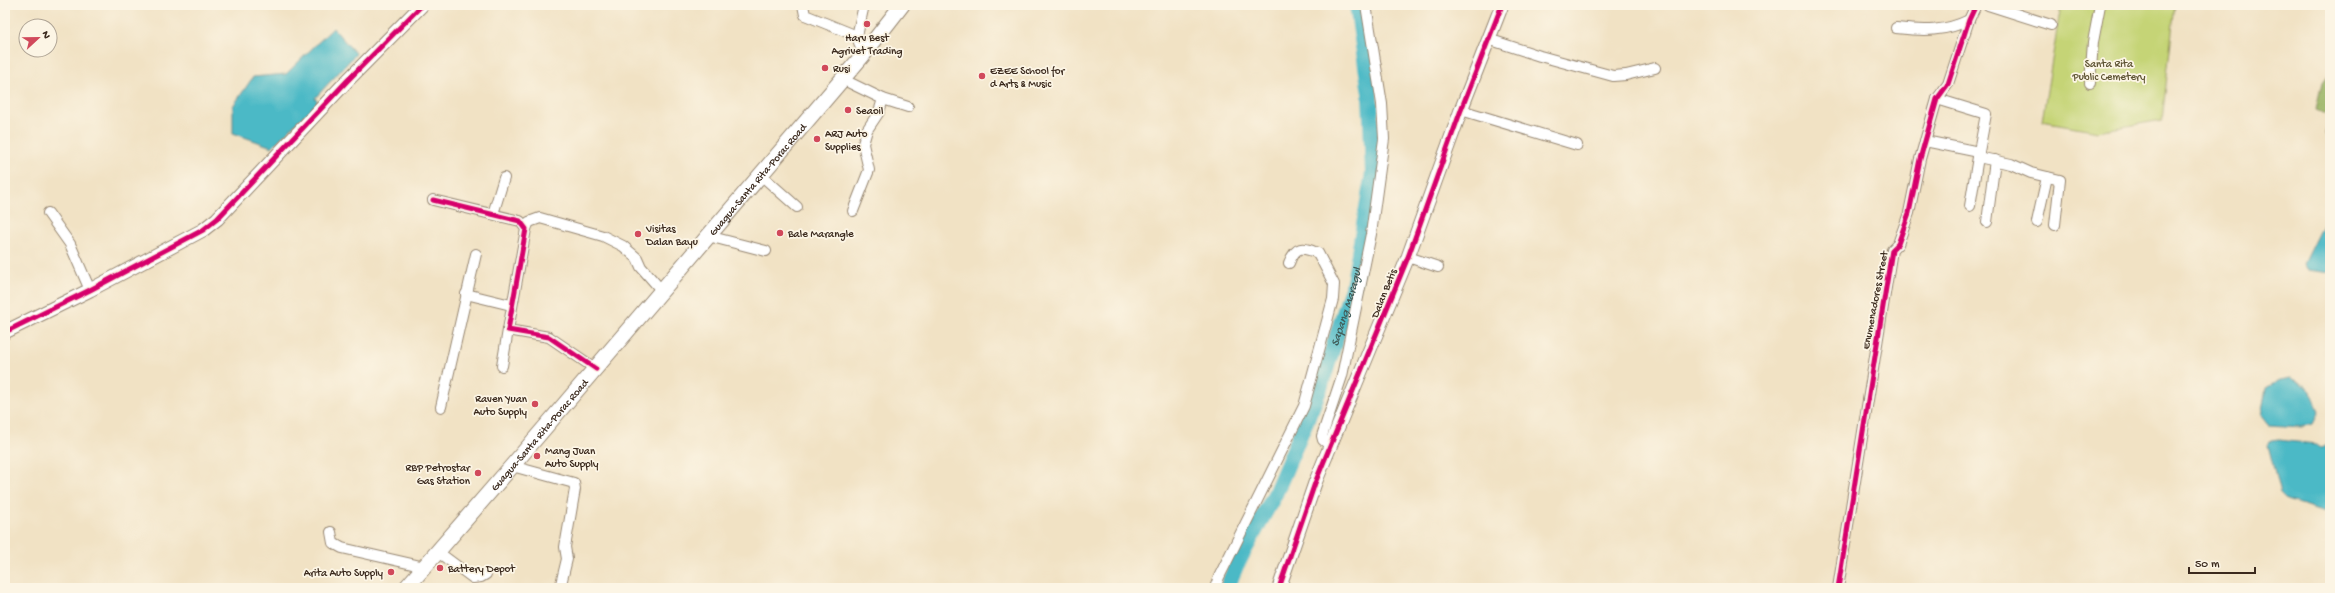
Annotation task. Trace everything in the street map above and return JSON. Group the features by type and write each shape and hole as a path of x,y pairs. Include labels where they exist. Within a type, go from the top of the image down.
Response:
{"main road":[{"name":"Guagua-Santa Rita-Porac Road","path":"406,588 596,369 863,55 902,5"}],"street":[{"path":"5,332 90,290 203,230 217,219 347,81 422,5"},
{"path":"803,5 805,15 857,36"},
{"path":"863,55 857,36 864,5"},
{"path":"1331,446 1323,440 1322,436 1342,376 1371,234 1384,139 1382,104 1366,5"},
{"name":"Dalan Betis","path":"1279,588 1315,483 1408,257 1461,110 1502,5"},
{"name":"Enumenadores Street","path":"1838,588 1892,250 1898,244 1909,213 1937,99 1948,84 1969,20 1976,5"},
{"path":"1988,5 2052,25"},
{"path":"2090,83 2093,42 2100,5"},
{"path":"1896,28 1933,31 1954,27 1969,20"},
{"path":"1488,39 1540,56 1613,76 1626,76 1655,68"},
{"path":"842,79 883,99 908,107"},
{"path":"853,211 869,170 863,144 867,130 879,112 883,99"},
{"path":"1937,99 1986,114 1970,206"},
{"path":"1461,110 1577,145"},
{"path":"1926,141 1979,154 2059,180 2061,182 2055,225"},
{"path":"1987,222 1995,160"},
{"path":"761,175 797,207"},
{"path":"2037,222 2047,177"},
{"path":"493,214 504,178"},
{"path":"433,200 520,221 526,229"},
{"path":"48,213 70,244 90,290"},
{"path":"502,366 511,305 526,229 529,222 540,218 603,236 623,246 637,258 641,267 662,291"},
{"path":"708,236 766,252"},
{"path":"1215,588 1242,529 1275,467 1304,406 1333,299 1334,284 1318,253 1302,248 1293,253 1289,263"},
{"path":"441,407 476,254"},
{"path":"1408,257 1438,266"},
{"path":"466,294 511,305"},
{"path":"508,330 549,337 596,369"},
{"path":"512,466 574,483 575,489 565,547 567,559 560,588"},
{"path":"331,532 333,543 342,548 425,566"},
{"path":"438,552 472,578 481,577 486,574"}],"green space":[{"name":"Santa Rita Public Cemetery","path":"2061,5 2175,5 2162,120 2098,131 2042,121"},
{"path":"2330,72 2330,116 2316,110 2322,83"},
{"path":"2330,116 2330,137 2325,134"}],"water":[{"path":"333,28 356,54 315,98 318,102 272,147 233,133 233,106 253,77 286,74"},
{"path":"2330,211 2330,273 2308,270 2304,264"},
{"path":"2291,378 2302,384 2310,391 2319,412 2313,424 2302,427 2268,425 2261,416 2266,388 2280,380"},
{"path":"2279,440 2316,444 2321,448 2330,443 2330,513 2286,500 2280,494 2268,445 2271,441"}],"waterway":[{"name":"Sapang Maragul","path":"1227,588 1236,566 1275,494 1320,388 1354,282 1373,173 1370,93 1357,5"}],"cycle path":[{"path":"5,332 90,290 203,230 217,219 347,81 422,5"},
{"path":"1279,588 1315,483 1408,257 1461,110 1502,5"},
{"path":"1838,588 1892,250 1898,244 1909,213 1920,159 1937,99 1948,84 1969,20 1976,5"},
{"path":"433,200 520,221 526,229 508,330 549,337 596,369"}],"place":[{"name":"Harv Best Agrivet Trading","path":"867,24"},
{"name":"Rusi","path":"825,68"},
{"name":"EZEE School for d Arts & Music","path":"982,76"},
{"name":"Seaoil","path":"848,110"},
{"name":"ARJ Auto Supplies","path":"817,139"},
{"name":"Bale Marangle","path":"780,233"},
{"name":"Visitas Dalan Bayu","path":"638,234"},
{"name":"Raven Yuan Auto Supply","path":"535,404"},
{"name":"Mang Juan Auto Supply","path":"537,456"},
{"name":"RBP Petrostar Gas Station","path":"478,473"},
{"name":"Battery Depot","path":"440,568"},
{"name":"Arita Auto Supply","path":"391,572"}]}
